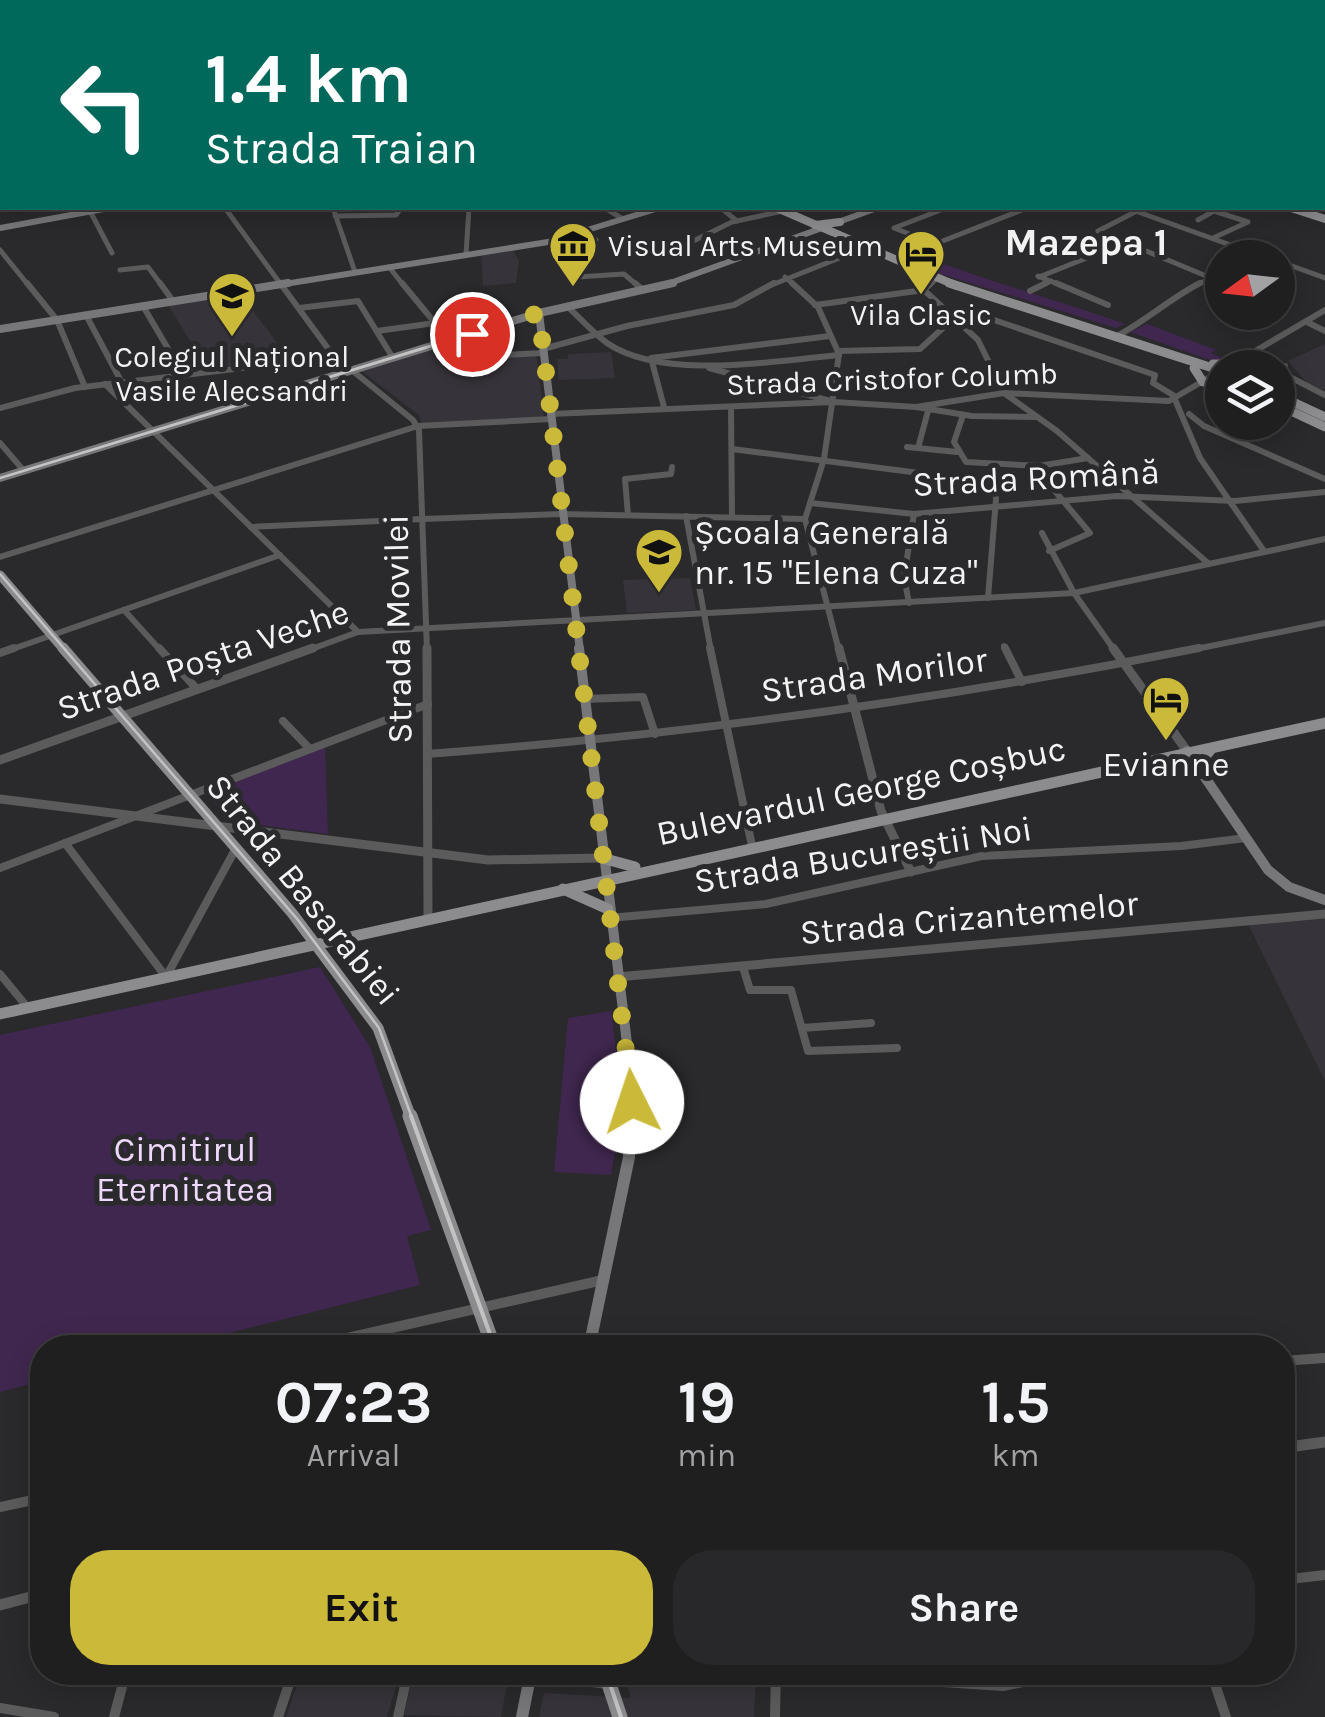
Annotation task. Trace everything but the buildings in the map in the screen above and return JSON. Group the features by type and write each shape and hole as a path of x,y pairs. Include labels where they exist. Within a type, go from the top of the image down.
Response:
{"main road":[{"path":"0,228 96,210"},
{"path":"0,328 466,254 582,232 652,210"},
{"path":"782,210 929,284 1205,367"},
{"path":"0,478 539,313 688,280 871,210"},
{"path":"1297,210 1325,219"},
{"path":"812,225 840,222"},
{"path":"929,284 1119,334 1205,367"},
{"path":"539,313 632,1121 592,1335"},
{"path":"1199,366 1203,382"},
{"path":"1295,404 1325,417"},
{"path":"1295,413 1325,427"},
{"name":"Strada Basarabiei","path":"0,575 304,928 389,1051 490,1335"},
{"name":"Bulevardul George Coșbuc","path":"0,1014 1325,722"},
{"path":"1200,771 1204,756 1214,746"},
{"path":"1188,752 1274,877 1325,900"},
{"path":"1152,759 1185,763 1200,771"},
{"path":"602,858 649,868"},
{"path":"559,888 582,894 608,913"},
{"path":"283,950 304,928"},
{"path":"283,950 308,951 328,959 349,935"},
{"path":"522,1717 529,1685"},
{"path":"609,1685 620,1717"}],"street":[{"path":"226,210 337,357 418,426"},
{"path":"334,210 355,272"},
{"path":"335,216 392,215 398,210"},
{"path":"466,254 469,210"},
{"path":"608,210 622,219"},
{"path":"723,210 737,221"},
{"path":"677,249 737,221 776,210"},
{"path":"941,210 894,228 930,244 976,231 1023,210"},
{"path":"1211,210 1248,222 1214,238"},
{"path":"90,211 112,253"},
{"path":"1119,334 1157,314 1169,299 1212,278 1099,230 1136,211 1219,240"},
{"path":"1198,220 1214,211"},
{"path":"582,232 596,240 577,249 577,278 625,274 642,290"},
{"path":"1108,304 1038,276 1124,243"},
{"path":"0,250 57,320 85,386"},
{"path":"469,349 494,357 543,351 596,334 734,305 785,277 864,250"},
{"path":"377,331 436,323 390,267"},
{"path":"1295,267 1325,278"},
{"path":"120,270 148,268 172,301"},
{"path":"785,277 816,305 838,353 824,459 805,518 884,817 911,872"},
{"path":"1030,291 1051,282"},
{"path":"816,305 880,299 929,284 981,345 1004,394 1088,458 1209,564"},
{"path":"299,308 358,301 393,358"},
{"path":"143,306 184,376"},
{"path":"567,306 621,352 709,368 834,402"},
{"path":"1261,350 1325,310"},
{"path":"86,315 122,383"},
{"path":"709,368 838,353 920,349 957,320 989,318 1124,362 1155,375 1153,383 1174,400 1192,442 1264,551"},
{"path":"1306,322 1325,331"},
{"path":"652,358 777,338 830,336"},
{"path":"0,408 85,386 337,357"},
{"path":"652,358 664,407"},
{"path":"1295,379 1325,394"},
{"path":"1174,400 1203,382"},
{"path":"105,384 358,632"},
{"name":"Strada Cristofor Columb","path":"418,426 664,407 834,402 916,407 1004,394 1174,400"},
{"path":"731,406 732,517"},
{"path":"916,407 963,416 1036,417"},
{"path":"918,448 928,410"},
{"path":"1189,414 1204,426 1325,479"},
{"path":"963,416 954,442 966,462 1034,466 1088,458"},
{"path":"0,556 418,426"},
{"name":"Strada Movilei","path":"418,426 428,704 428,918"},
{"path":"0,443 24,471"},
{"path":"907,447 957,452"},
{"path":"732,449 997,483"},
{"path":"988,598 988,540 999,510 993,464"},
{"path":"1034,466 1090,533 1050,551"},
{"path":"628,515 624,479 671,474 672,468"},
{"name":"Strada Română","path":"810,503 914,514 1132,497 1230,500 1325,492"},
{"path":"251,527 560,514 805,518"},
{"path":"910,603 902,572 916,540 914,514"},
{"path":"686,516 724,724 752,846"},
{"path":"1042,533 1074,593 1188,752"},
{"name":"Strada Poșta Veche","path":"0,760 358,632 1074,593 1325,539"},
{"path":"0,652 280,555"},
{"path":"124,610 197,689"},
{"name":"Strada Morilor","path":"428,754 655,734 1022,682 1126,666 1325,622"},
{"path":"1004,646 1022,682"},
{"path":"582,699 643,697 655,734"},
{"path":"0,868 428,704"},
{"path":"282,721 309,748"},
{"path":"0,799 517,862 602,858"},
{"name":"Strada Bucureștii Noi","path":"608,913 776,902 996,854 1168,847 1246,838"},
{"path":"65,843 166,976 236,848"},
{"name":"Strada Crizantemelor","path":"617,977 1325,914"},
{"path":"742,966 750,990 792,990 808,1051 896,1048"},
{"path":"0,974 28,1008"},
{"path":"802,1028 871,1023"},
{"path":"360,1335 603,1280"},
{"path":"1295,1361 1325,1358"},
{"path":"1295,1446 1325,1442"},
{"path":"0,1507 30,1501"},
{"path":"1295,1578 1325,1575"},
{"path":"0,1605 30,1597"},
{"path":"114,1717 123,1685"},
{"path":"278,1717 289,1685"},
{"path":"398,1717 405,1685"},
{"path":"775,1717 776,1685"},
{"path":"1215,1685 1226,1717"},
{"path":"0,1708 54,1717"}],"shaded area":[{"path":"512,249 519,261 516,283 483,286 481,254"},
{"name":"Colegiul Național Vasile Alecsandri","path":"239,293 283,350 273,352 276,361 214,368 207,350 196,351 167,303"},
{"path":"463,341 483,353 536,351 544,417 422,424 419,415 360,370"},
{"path":"1325,344 1325,391 1308,384 1295,369 1295,358"},
{"path":"611,352 615,378 559,380 557,359 568,359 568,354"},
{"name":"Școala Generală nr. 15 \"Elena Cuza\"","path":"690,578 696,610 627,613 623,580"},
{"path":"1325,919 1325,1081 1248,924"},
{"path":"297,1685 396,1685 387,1717 286,1717"},
{"path":"411,1685 507,1685 501,1717 404,1715"},
{"path":"627,1685 755,1685 754,1717 539,1717 544,1693 631,1698"}],"green space":[{"path":"933,260 1125,324 1116,328 912,265"},
{"path":"1147,324 1216,350 1205,350 1205,358 1130,332"},
{"path":"325,745 328,834 230,821 205,793"},
{"name":"Cimitirul Eternitatea","path":"320,967 370,1047 431,1230 407,1236 420,1285 222,1335 30,1335 30,1384 0,1392 0,1035"},
{"path":"611,1011 623,1106 611,1175 554,1172 568,1018"}],"tram line":[{"path":"469,334 488,334 494,341 491,348 438,344 0,478 469,334"},
{"path":"0,574 298,920 379,1028 412,1118"},
{"path":"411,1116 490,1335"},
{"path":"610,1685 621,1717"}],"place":[{"name":"Visual Arts Museum","path":"573,288"},
{"name":"Vila Clasic","path":"921,296"},
{"name":"Colegiul Național Vasile Alecsandri","path":"232,338"},
{"name":"Școala Generală nr. 15 \"Elena Cuza\"","path":"659,594"},
{"name":"Evianne","path":"1166,742"}],"district":[{"name":"Mazepa 1","path":"1086,242"}],"route":[{"path":"472,334 539,313 632,1102"}]}
